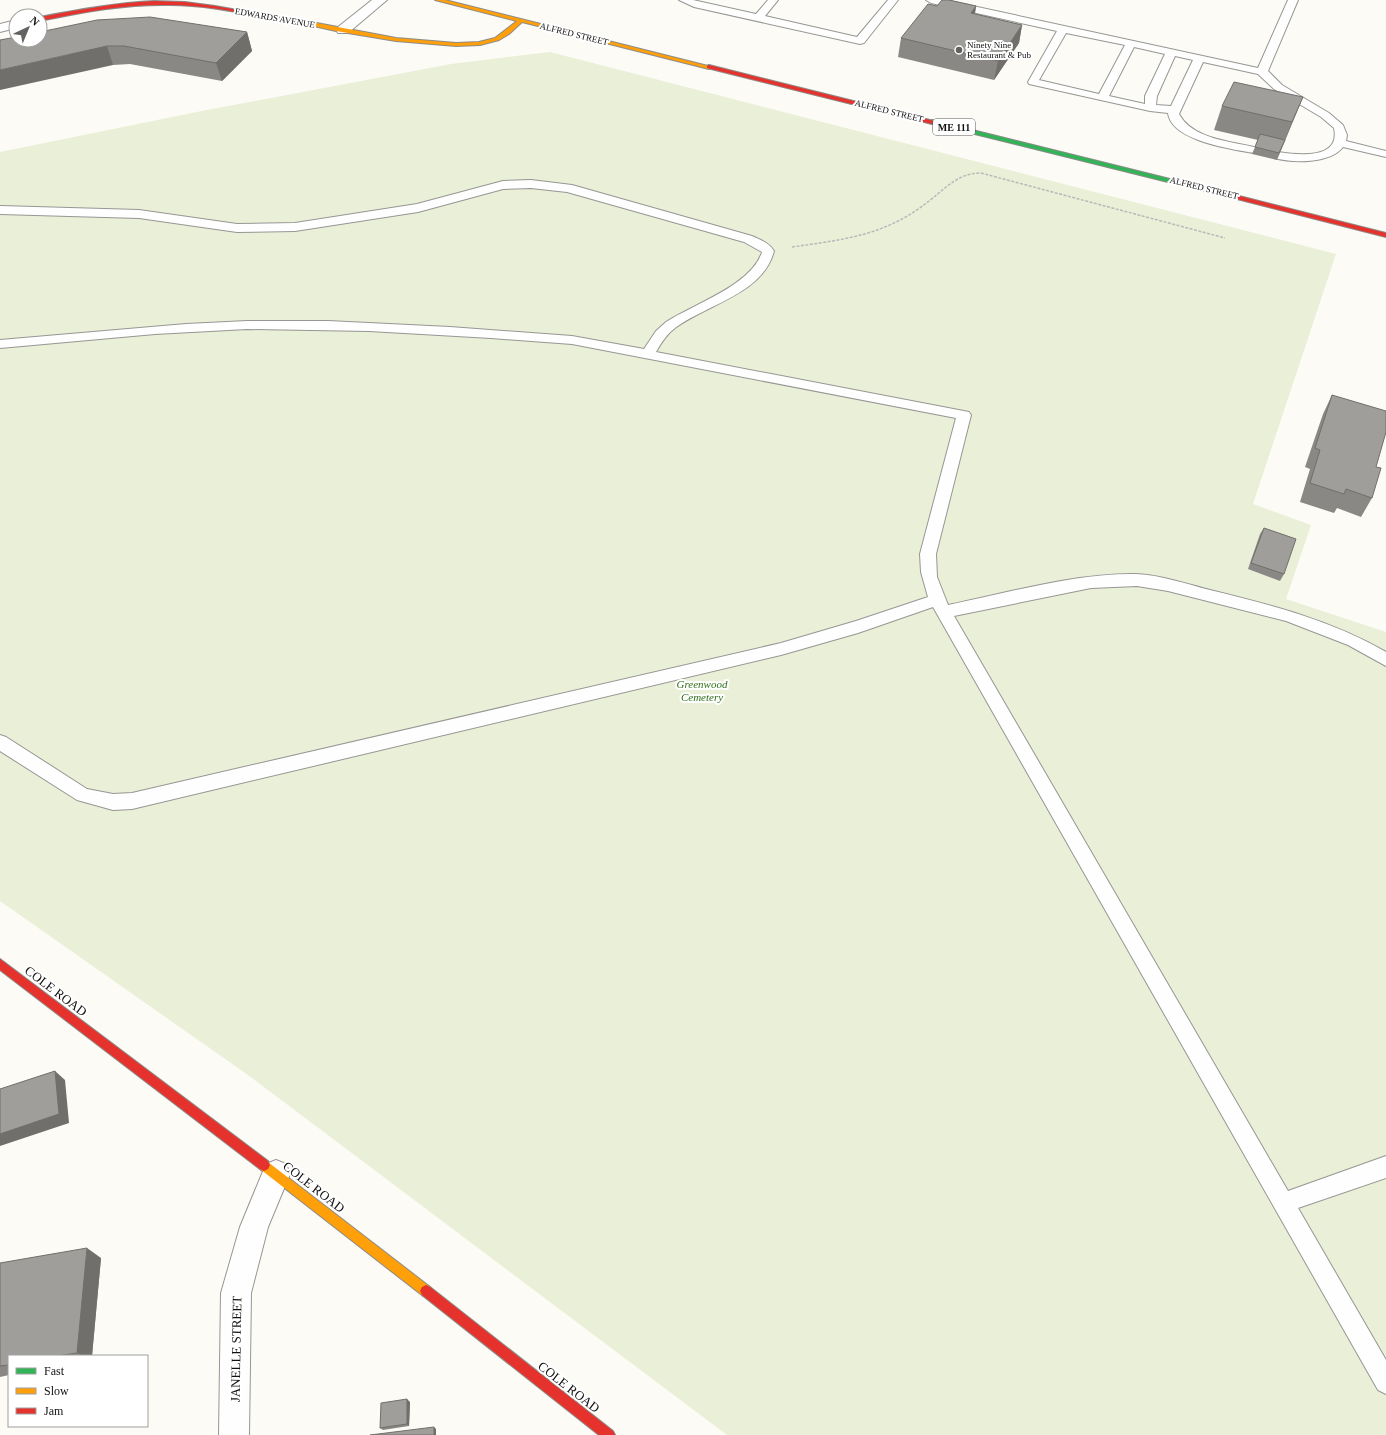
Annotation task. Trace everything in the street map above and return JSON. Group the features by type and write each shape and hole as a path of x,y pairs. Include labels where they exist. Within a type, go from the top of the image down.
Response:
{"main road":[{"name":"ALFRED STREET","path":"438,0 1243,198 1386,235"},
{"name":"EDWARDS AVENUE","path":"48,17 85,10 124,5 170,3 206,6 428,44 468,46 497,39 521,20"},
{"name":"COLE ROAD","path":"0,964 276,1174 609,1435"}],"street":[{"path":"343,30 380,0"},
{"name":"JANELLE STREET","path":"234,1435 236,1293 254,1227 276,1174"}],"lane":[{"path":"684,0 694,4 860,41 893,0"},
{"path":"758,18 773,0"},
{"path":"931,0 1262,72 1278,87 1317,109 1339,127 1341,135 1340,144 1334,151 1320,156 1298,159 1279,154"},
{"path":"1262,72 1293,0"},
{"path":"1063,29 1033,82 1102,98 1174,112"},
{"path":"1102,98 1131,44"},
{"path":"1150,108 1151,96 1171,52"},
{"path":"1199,59 1174,112 1175,121 1180,127 1189,132 1210,140 1255,148"},
{"path":"1340,144 1386,154"},
{"path":"0,210 139,214 237,228 295,228 418,208 503,185 531,184 568,188 748,239 763,246 768,251 766,262 743,283 720,299 672,324 658,336 648,353"},
{"path":"0,344 216,326 265,325 355,326 572,340 648,353 964,415 928,554 927,567 929,581 940,606 1386,1382"},
{"path":"0,742 83,796 113,802 132,801 781,649 940,606 1091,582 1137,580 1168,585 1289,616 1354,641 1386,660"},
{"path":"1283,1203 1386,1167"}],"path":[{"path":"768,251 843,240 887,226 908,215 930,200 956,177 969,172 986,174 1225,238"}],"green space":[{"name":"Greenwood Cemetery","path":"550,52 1336,254 1253,504 1311,525 1286,599 1386,632 1386,1435 727,1435 248,1075 0,901 0,152 197,112 451,64"}],"building":[{"path":"942,0 949,0 976,6 971,13 1022,25 998,61 901,38 928,4 937,6"},
{"path":"150,17 247,32 216,63 124,46 107,46 0,70 0,40 8,38 8,48 48,48 48,30 97,20"},
{"path":"1234,82 1303,97 1292,122 1222,106"},
{"path":"1260,134 1285,140 1279,153 1255,147"},
{"path":"1332,395 1386,411 1386,432 1376,467 1381,468 1372,498 1346,489 1344,494 1310,483 1320,450 1315,448"},
{"path":"1264,528 1296,539 1284,574 1251,563"},
{"path":"55,1071 59,1114 0,1134 0,1089"},
{"path":"87,1248 77,1353 64,1355 8,1355 8,1365 0,1366 0,1263"},
{"path":"407,1399 407,1424 380,1428 381,1403"},
{"path":"434,1427 434,1435 370,1435"}],"traffic: fast":[{"path":"932,122 1176,182"}],"traffic: slow":[{"path":"438,0 709,67"},
{"path":"290,20 396,39 456,45 480,44 497,39 507,33 521,20"},
{"path":"264,1165 426,1291"}],"traffic: jam":[{"path":"48,18 121,5 170,3 215,7 290,20"},
{"path":"709,67 932,122"},
{"path":"1176,182 1386,235"},
{"path":"0,964 264,1165"},
{"path":"426,1291 609,1435"}],"place":[{"name":"Ninety Nine Restaurant & Pub","path":"959,50"}]}
